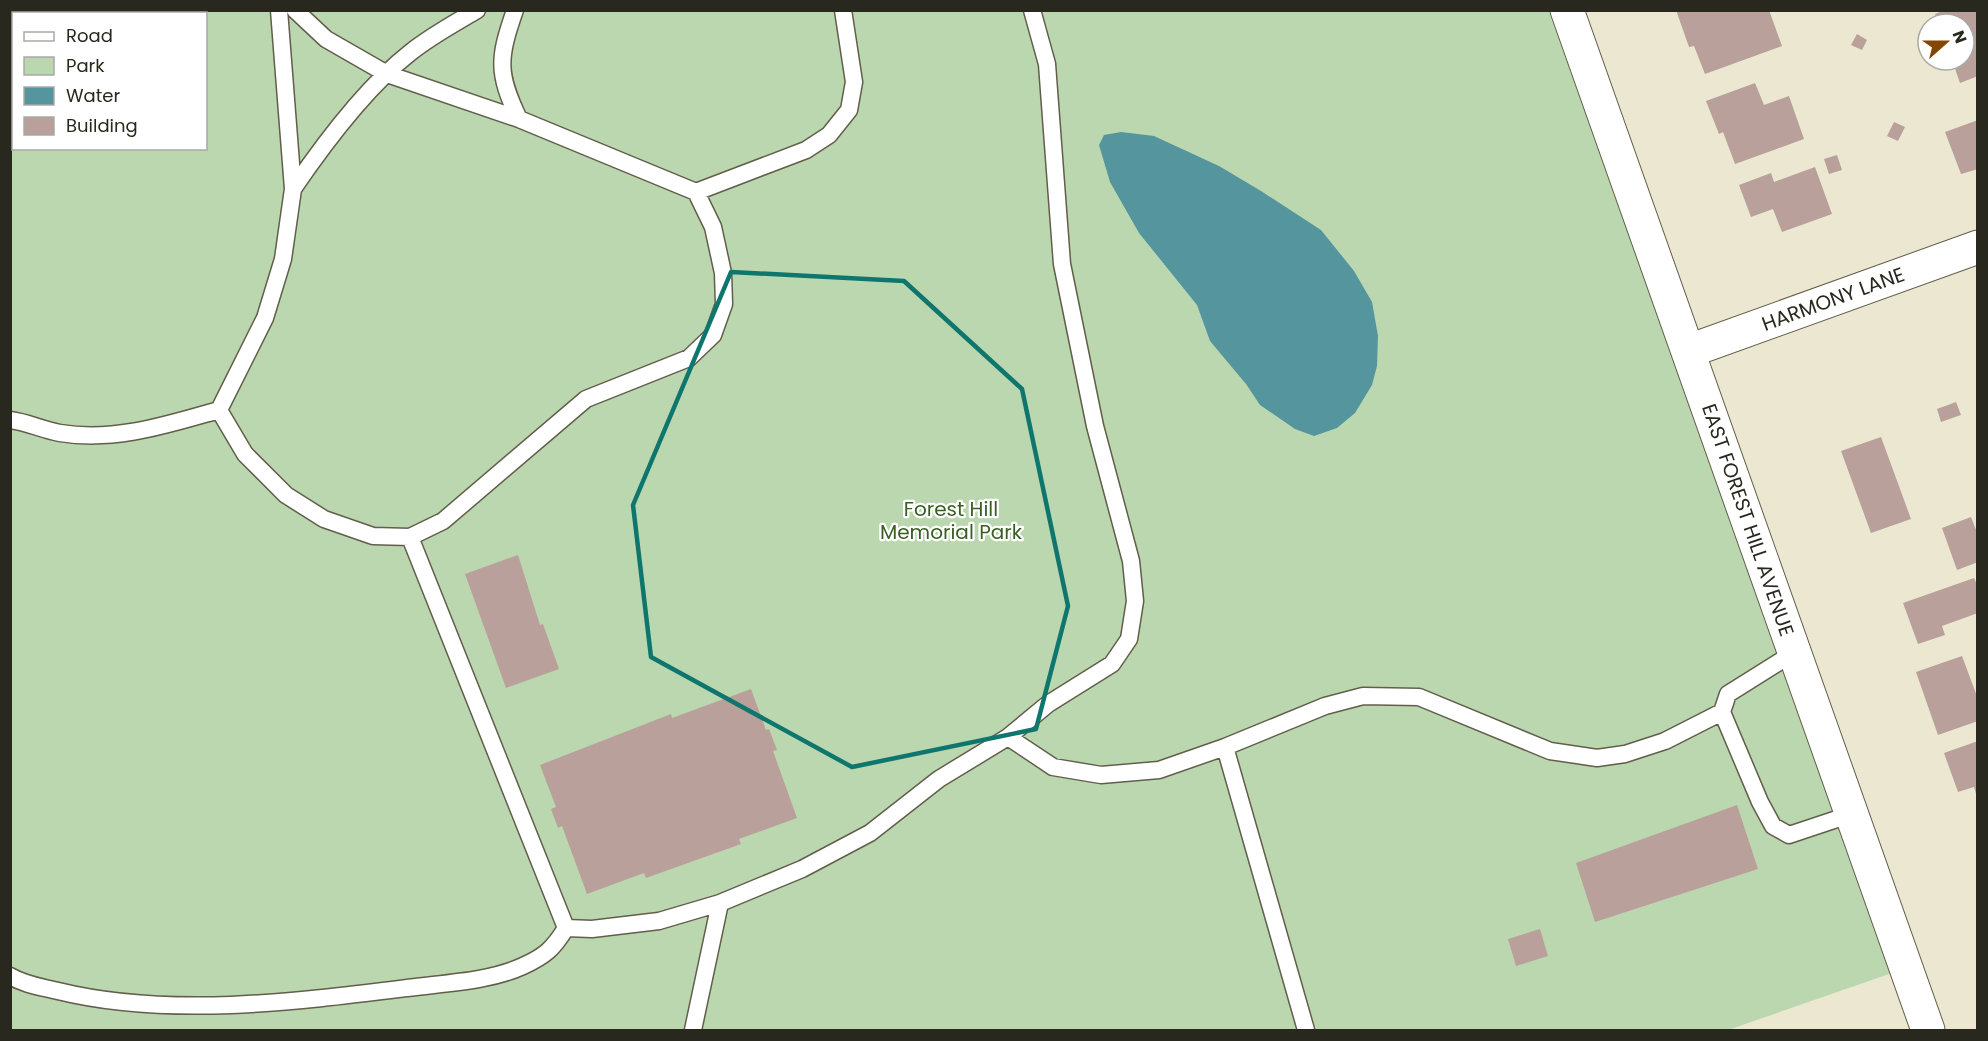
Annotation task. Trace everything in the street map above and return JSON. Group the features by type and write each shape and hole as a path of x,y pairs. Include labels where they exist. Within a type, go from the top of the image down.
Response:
{"street":[{"name":"EAST FOREST HILL AVENUE","path":"1567,10 1928,1030"},
{"name":"HARMONY LANE","path":"1689,351 1977,247"}],"lane":[{"path":"10,420 58,433 97,437 145,432 219,410 265,318 283,259 293,189 279,10"},
{"path":"219,410 245,454 286,495 324,519 373,536 410,537 443,521 586,399 689,358 713,335 724,304 723,273 712,227 696,192 519,119 387,74 326,39 295,10"},
{"path":"293,189 318,153 387,74 410,52 477,10"},
{"path":"515,10 501,55 503,87 519,119"},
{"path":"696,192 806,150 829,135 849,110 854,82 843,10"},
{"path":"566,928 592,929 659,921 720,903 802,869 870,833 939,779 1008,737 1048,704 1112,664 1129,639 1135,601 1131,561 1095,426 1062,264 1047,64 1032,10"},
{"path":"410,537 566,928"},
{"path":"1795,652 1728,694 1722,712 1760,802 1773,826 1789,835 1852,814"},
{"path":"1008,737 1053,767 1101,775 1159,770 1225,747 1325,706 1363,696 1419,697 1550,751 1597,758 1625,754 1665,741 1722,712"},
{"path":"1225,747 1306,1030"},
{"path":"693,1030 720,903"},
{"path":"10,976 21,982 90,999 169,1005 341,996 478,979 521,967 553,950 566,928"}],"highlighted area":[{"path":"731,272 904,281 1022,389 1068,606 1036,729 852,767 651,657 633,505"}],"green space":[{"name":"Forest Hill Memorial Park","path":"10,11 1549,11 1892,973 1728,1030 11,1030"}],"water":[{"path":"1121,132 1154,136 1219,166 1261,191 1321,230 1354,271 1372,302 1378,336 1377,366 1372,385 1355,413 1337,428 1314,436 1295,429 1260,405 1246,384 1210,341 1197,305 1139,233 1110,182 1099,145 1104,135"}],"building":[{"path":"1676,10 1769,10 1782,46 1705,74 1694,46 1689,47"},
{"path":"1978,10 1978,76 1960,83 1956,72 1976,72 1976,12 1940,12"},
{"path":"1857,34 1867,40 1862,50 1851,45"},
{"path":"1755,83 1764,105 1789,96 1804,139 1735,164 1723,132 1719,134 1706,101"},
{"path":"1978,120 1978,169 1961,174 1945,132"},
{"path":"1894,122 1905,127 1898,141 1887,136"},
{"path":"1837,155 1842,170 1829,174 1824,159"},
{"path":"1815,167 1832,214 1782,232 1773,209 1751,217 1739,185 1771,173 1774,182"},
{"path":"1956,402 1961,415 1941,422 1937,409"},
{"path":"1881,437 1911,519 1871,533 1841,451"},
{"path":"1971,517 1978,535 1978,562 1957,570 1942,528"},
{"path":"518,555 540,625 543,624 559,669 506,688 465,574"},
{"path":"1974,578 1978,587 1978,613 1942,626 1945,635 1918,644 1903,603"},
{"path":"1962,656 1978,699 1978,721 1938,735 1916,672"},
{"path":"751,689 766,730 769,729 777,750 773,751 797,818 739,839 741,844 646,878 644,873 587,894 562,826 558,828 551,809 556,807 540,765 671,714 672,718"},
{"path":"1978,741 1977,797 1974,787 1958,792 1944,753"},
{"path":"1737,805 1758,869 1595,922 1576,863"},
{"path":"1540,929 1548,956 1516,966 1508,939"}]}
